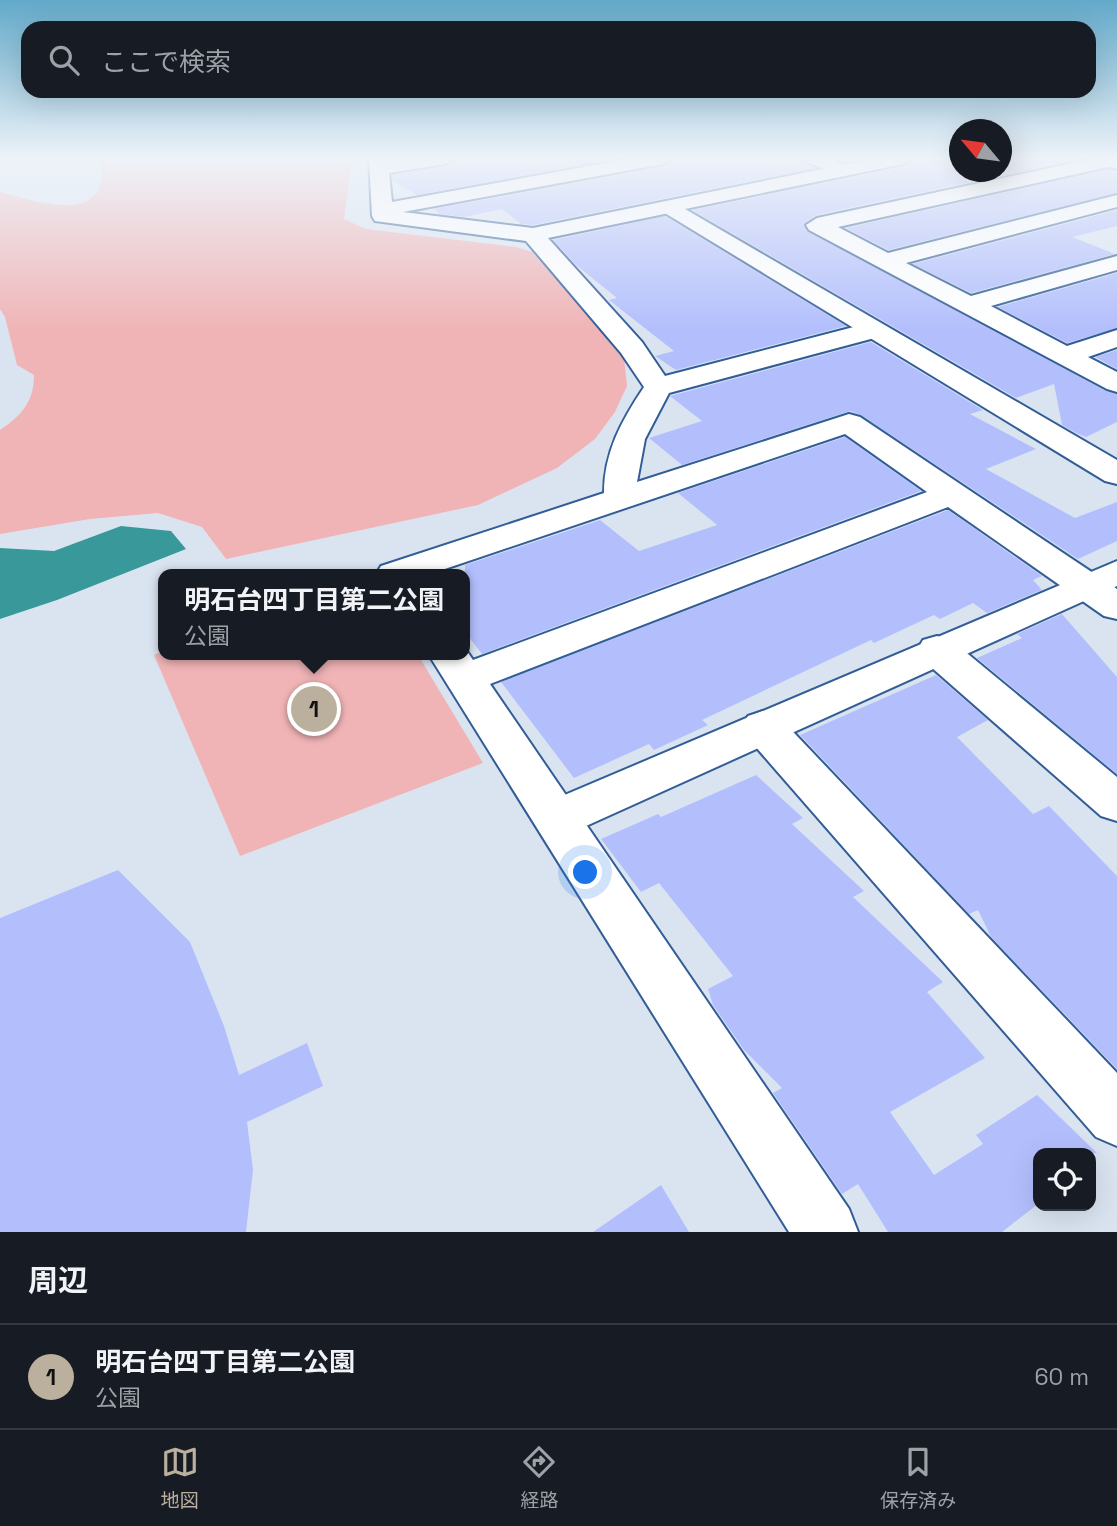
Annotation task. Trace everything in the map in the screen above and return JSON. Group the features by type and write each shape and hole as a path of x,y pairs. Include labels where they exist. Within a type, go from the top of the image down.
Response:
{"street":[{"path":"383,215 533,235 626,215"},
{"path":"680,215 1117,474"},
{"path":"860,215 817,225 1117,383"},
{"path":"885,261 1061,215"},
{"path":"533,235 632,348 657,387"},
{"path":"967,305 1117,263"},
{"path":"621,496 619,472 627,442 657,387 873,330"},
{"path":"1066,355 1117,338"},
{"path":"409,569 621,496 849,423 1107,589"},
{"path":"826,1232 457,666 954,493"},
{"path":"558,818 937,650 1107,589"},
{"path":"937,650 1117,803"},
{"path":"763,727 1117,1116"}],"shaded area":[{"path":"0,215 344,215 344,219 366,229 516,247 532,252 624,357 627,386 615,412 595,439 557,468 478,505 226,559 202,527 158,513 90,519 0,534 0,430 14,419 29,401 34,375 17,365 5,317 0,309"},
{"path":"121,526 171,531 186,549 57,600 0,619 0,548 54,551"},
{"path":"158,653 158,660 421,660 483,763 240,856 154,655"}],"building":[{"path":"510,215 580,215 533,225 521,224"},
{"path":"701,215 815,215 803,224 807,231 1106,391 1117,394 1117,422 1086,437 1062,425 1054,384 1016,398"},
{"path":"902,215 1027,215 888,250 846,228"},
{"path":"1096,215 1117,215 1117,226 1072,237 1115,254 971,293 913,264"},
{"path":"665,216 846,326 676,370 655,356 674,351 609,300 617,298 576,265 553,240"},
{"path":"1117,273 1117,328 1067,343 998,307"},
{"path":"871,342 983,410 970,414 1036,449 986,469 1075,518 1117,502 1117,541 1078,559 861,415 850,411 682,465 649,438 702,421 670,396"},
{"path":"1117,350 1117,369 1095,357"},
{"path":"845,437 921,491 482,654 470,638 470,569 465,569 465,565 600,520 639,551 717,525 678,493"},
{"path":"948,510 1042,576 1033,580 1042,590 987,613 973,603 940,619 934,615 874,643 871,640 702,720 708,725 654,750 649,744 574,778 501,682"},
{"path":"1062,614 1117,677 1117,774 977,658 1022,638 1017,634"},
{"path":"936,675 988,720 957,737 1033,814 1049,806 1117,876 1117,1069 991,937 978,910 969,914 800,735"},
{"path":"756,775 803,818 792,824 864,891 853,897 943,982 927,992 985,1058 890,1112 934,1175 983,1144 976,1135 1037,1095 1092,1148 1033,1148 1033,1208 1002,1232 888,1232 858,1184 842,1194 773,1093 782,1088 744,1050 713,1005 708,989 733,976 659,883 641,892 601,839 658,814 661,817"},
{"path":"118,870 190,942 224,1026 239,1075 307,1043 323,1086 247,1122 253,1170 246,1232 0,1232 0,918"},
{"path":"661,1185 689,1232 593,1232"}],"place":[{"name":"明石台四丁目第二公園","path":"314,709"}]}
